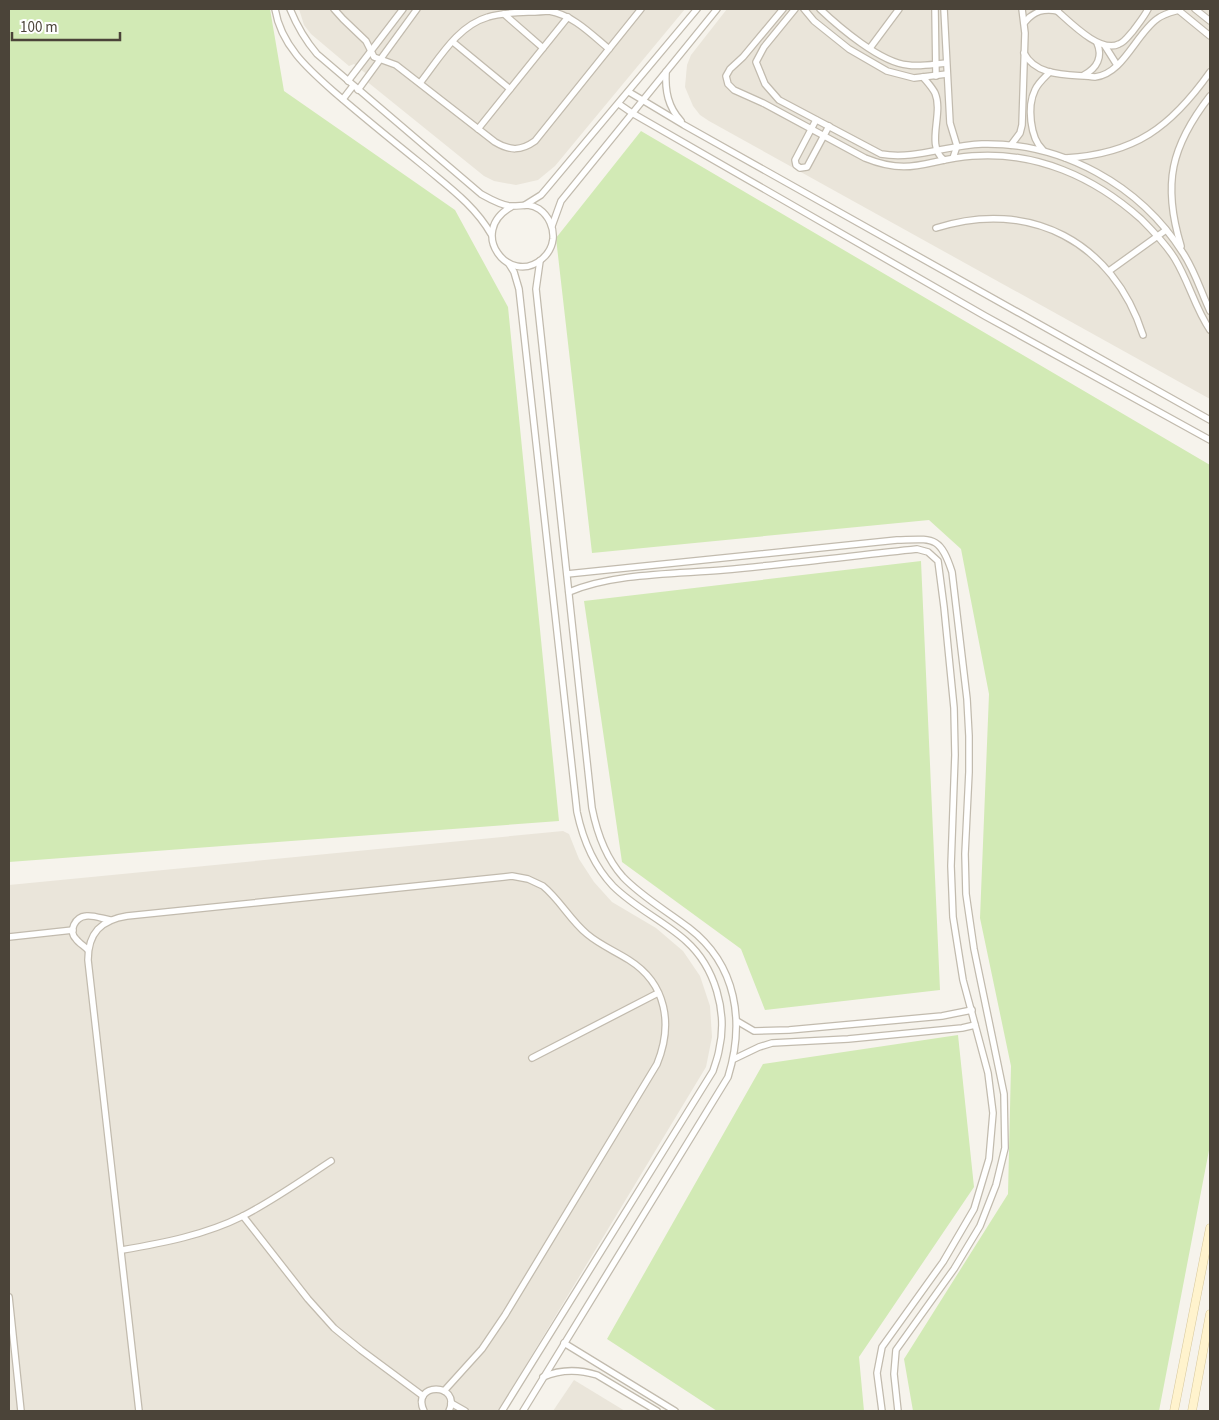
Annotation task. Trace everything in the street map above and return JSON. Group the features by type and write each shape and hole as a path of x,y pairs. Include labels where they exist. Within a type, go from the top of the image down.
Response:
{"street":[{"path":"275,9 284,36 294,53 307,67 342,99 474,208 491,234"},
{"path":"290,9 296,24 317,54 482,194 490,199 511,206 526,205 539,209 552,226 553,242 540,261 536,289 592,808 596,826 602,844 622,876 636,889 692,930 712,950 725,972 734,996 737,1040 734,1059 728,1077 523,1411"},
{"path":"334,9 342,20 366,41 374,57 393,62 504,148 515,150 526,147 535,141 641,9"},
{"path":"353,85 370,51 403,9"},
{"path":"342,99 353,85 381,59 417,9"},
{"path":"526,205 547,188 698,9"},
{"path":"552,226 561,201 717,9"},
{"path":"783,9 743,58 728,72 727,80 731,88 880,164 910,168 954,158 988,155 1006,156 1032,160 1057,167 1081,177 1104,190 1131,211 1157,236 1182,270 1197,307 1210,330"},
{"path":"795,9 757,57 756,66 764,84 774,95 816,120 881,154 909,156 956,146 1010,145 1045,151 1065,158 1092,170 1140,202 1183,252"},
{"path":"804,9 814,21 863,58 898,74 923,77 947,74"},
{"path":"820,9 870,48 890,60 914,66 946,63"},
{"path":"870,48 899,9"},
{"path":"936,76 934,9 944,9 950,123 956,146 954,158"},
{"path":"1010,145 1020,133 1022,125 1024,22 1022,9"},
{"path":"1096,43 1104,46 1115,46 1125,40 1144,17 1148,9"},
{"path":"1024,53 1028,60 1042,71 1102,76 1113,70 1156,19 1178,9 1210,36"},
{"path":"1195,9 1210,21"},
{"path":"1024,22 1036,12 1057,10 1096,43 1099,48 1099,59 1094,69 1084,75"},
{"path":"420,83 462,30 489,16 549,11 568,17 609,49"},
{"path":"504,14 543,48"},
{"path":"478,129 568,17"},
{"path":"453,42 510,89"},
{"path":"1104,46 1117,65"},
{"path":"743,58 756,66"},
{"path":"666,72 665,83 668,100 676,116 684,125"},
{"path":"1045,151 1033,136 1031,122 1032,102 1035,88 1050,72"},
{"path":"1065,158 1088,157 1110,152 1131,145 1152,134 1184,105 1210,72"},
{"path":"923,77 932,88 936,98 938,122 935,145 936,150 944,160"},
{"path":"629,92 684,125 1210,420"},
{"path":"1210,96 1184,134 1172,169 1172,206 1176,229 1183,252 1210,311"},
{"path":"619,104 985,316 1210,440"},
{"path":"816,120 795,160 796,165 800,168 807,167 829,126"},
{"path":"511,206 503,211 493,226 491,234 492,244 496,252 510,264 525,266 540,261"},
{"path":"936,228 982,218 1006,219 1029,223 1059,233 1086,250 1109,271 1130,301 1143,335"},
{"path":"1109,271 1166,230"},
{"path":"502,1411 712,1071 720,1048 722,1024 720,1000 712,977 700,956 686,941 614,886 600,870 589,852 581,832 577,812 519,289 510,264"},
{"path":"567,574 897,540 927,539 938,544 946,554 952,572 967,699 969,754 965,854 966,894 974,950 1004,1094 1005,1148 996,1185 980,1226 954,1269 896,1350 894,1374 898,1411"},
{"path":"569,592 594,583 642,576 767,566 916,549 924,550 938,562 954,708 955,755 951,866 953,918 963,980 988,1073 993,1112 989,1159 974,1209 943,1262 882,1347 877,1373 882,1411"},
{"path":"88,950 75,939 73,930 76,921 83,916 110,920 127,916 512,876 536,882 550,891 573,921 587,934 638,966 650,979 658,993 665,1014 666,1026 663,1050 657,1064 494,1332 444,1391"},
{"path":"110,920 95,932 88,950 138,1411"},
{"path":"9,936 73,930"},
{"path":"532,1058 658,993"},
{"path":"737,1021 754,1031 780,1030 942,1016 972,1010"},
{"path":"734,1059 772,1043 848,1039 962,1028 974,1025"},
{"path":"122,1250 191,1236 243,1216 282,1194 331,1161"},
{"path":"243,1216 308,1299 334,1328 423,1396"},
{"path":"1174,1411 1210,1228"},
{"path":"9,1297 21,1411"},
{"path":"1192,1411 1210,1314"},
{"path":"564,1343 675,1411"},
{"path":"543,1377 555,1372 569,1370 597,1374 657,1411"},
{"path":"424,1411 421,1404 423,1396 434,1388 444,1391 449,1396 451,1403 449,1411"},
{"path":"451,1403 465,1411"}],"shaded area":[{"path":"299,9 685,9 555,166 538,180 516,185 494,181 484,176 367,82 369,76 354,64 349,66 311,34 304,25"},
{"path":"727,9 1210,9 1210,399 700,115 693,106 685,87 687,65 691,55"},
{"path":"563,831 569,834 579,859 594,882 612,902 656,928 683,951 700,976 710,1006 712,1037 706,1067 498,1411 9,1411 9,885"},
{"path":"574,1380 625,1411 553,1411"}],"green space":[{"path":"9,9 270,9 284,91 455,210 508,307 559,821 9,862"},
{"path":"641,131 1210,465 1210,1145 1159,1411 913,1411 904,1359 1008,1194 1011,1066 980,918 989,694 961,549 929,520 592,553 556,238"},
{"path":"921,561 940,990 765,1010 741,949 622,862 584,601"},
{"path":"958,1035 974,1187 859,1357 864,1411 717,1411 607,1339 763,1064"}]}
